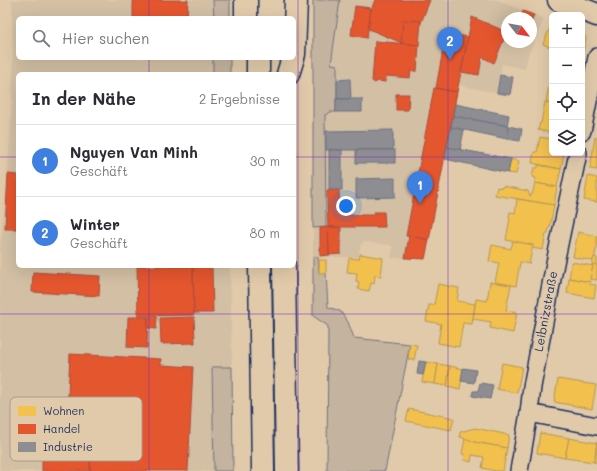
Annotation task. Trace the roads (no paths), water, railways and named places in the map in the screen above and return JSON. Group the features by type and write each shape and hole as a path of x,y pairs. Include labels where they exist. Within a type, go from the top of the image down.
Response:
{"main road":[{"path":"246,0 246,16"},
{"path":"258,0 258,16"},
{"path":"283,0 283,16"},
{"path":"295,16 296,0"},
{"path":"559,0 597,16"},
{"path":"282,60 282,72"},
{"path":"289,72 292,60"},
{"path":"260,268 262,471"},
{"path":"284,268 287,471"}],"street":[{"path":"584,120 597,56"},
{"name":"Leibnizstraße","path":"519,471 530,413 532,387 555,263 577,156"},
{"path":"530,413 597,426"}],"place":[{"name":"Winter","path":"450,60"},
{"name":"Nguyen Van Minh","path":"420,204"}]}
